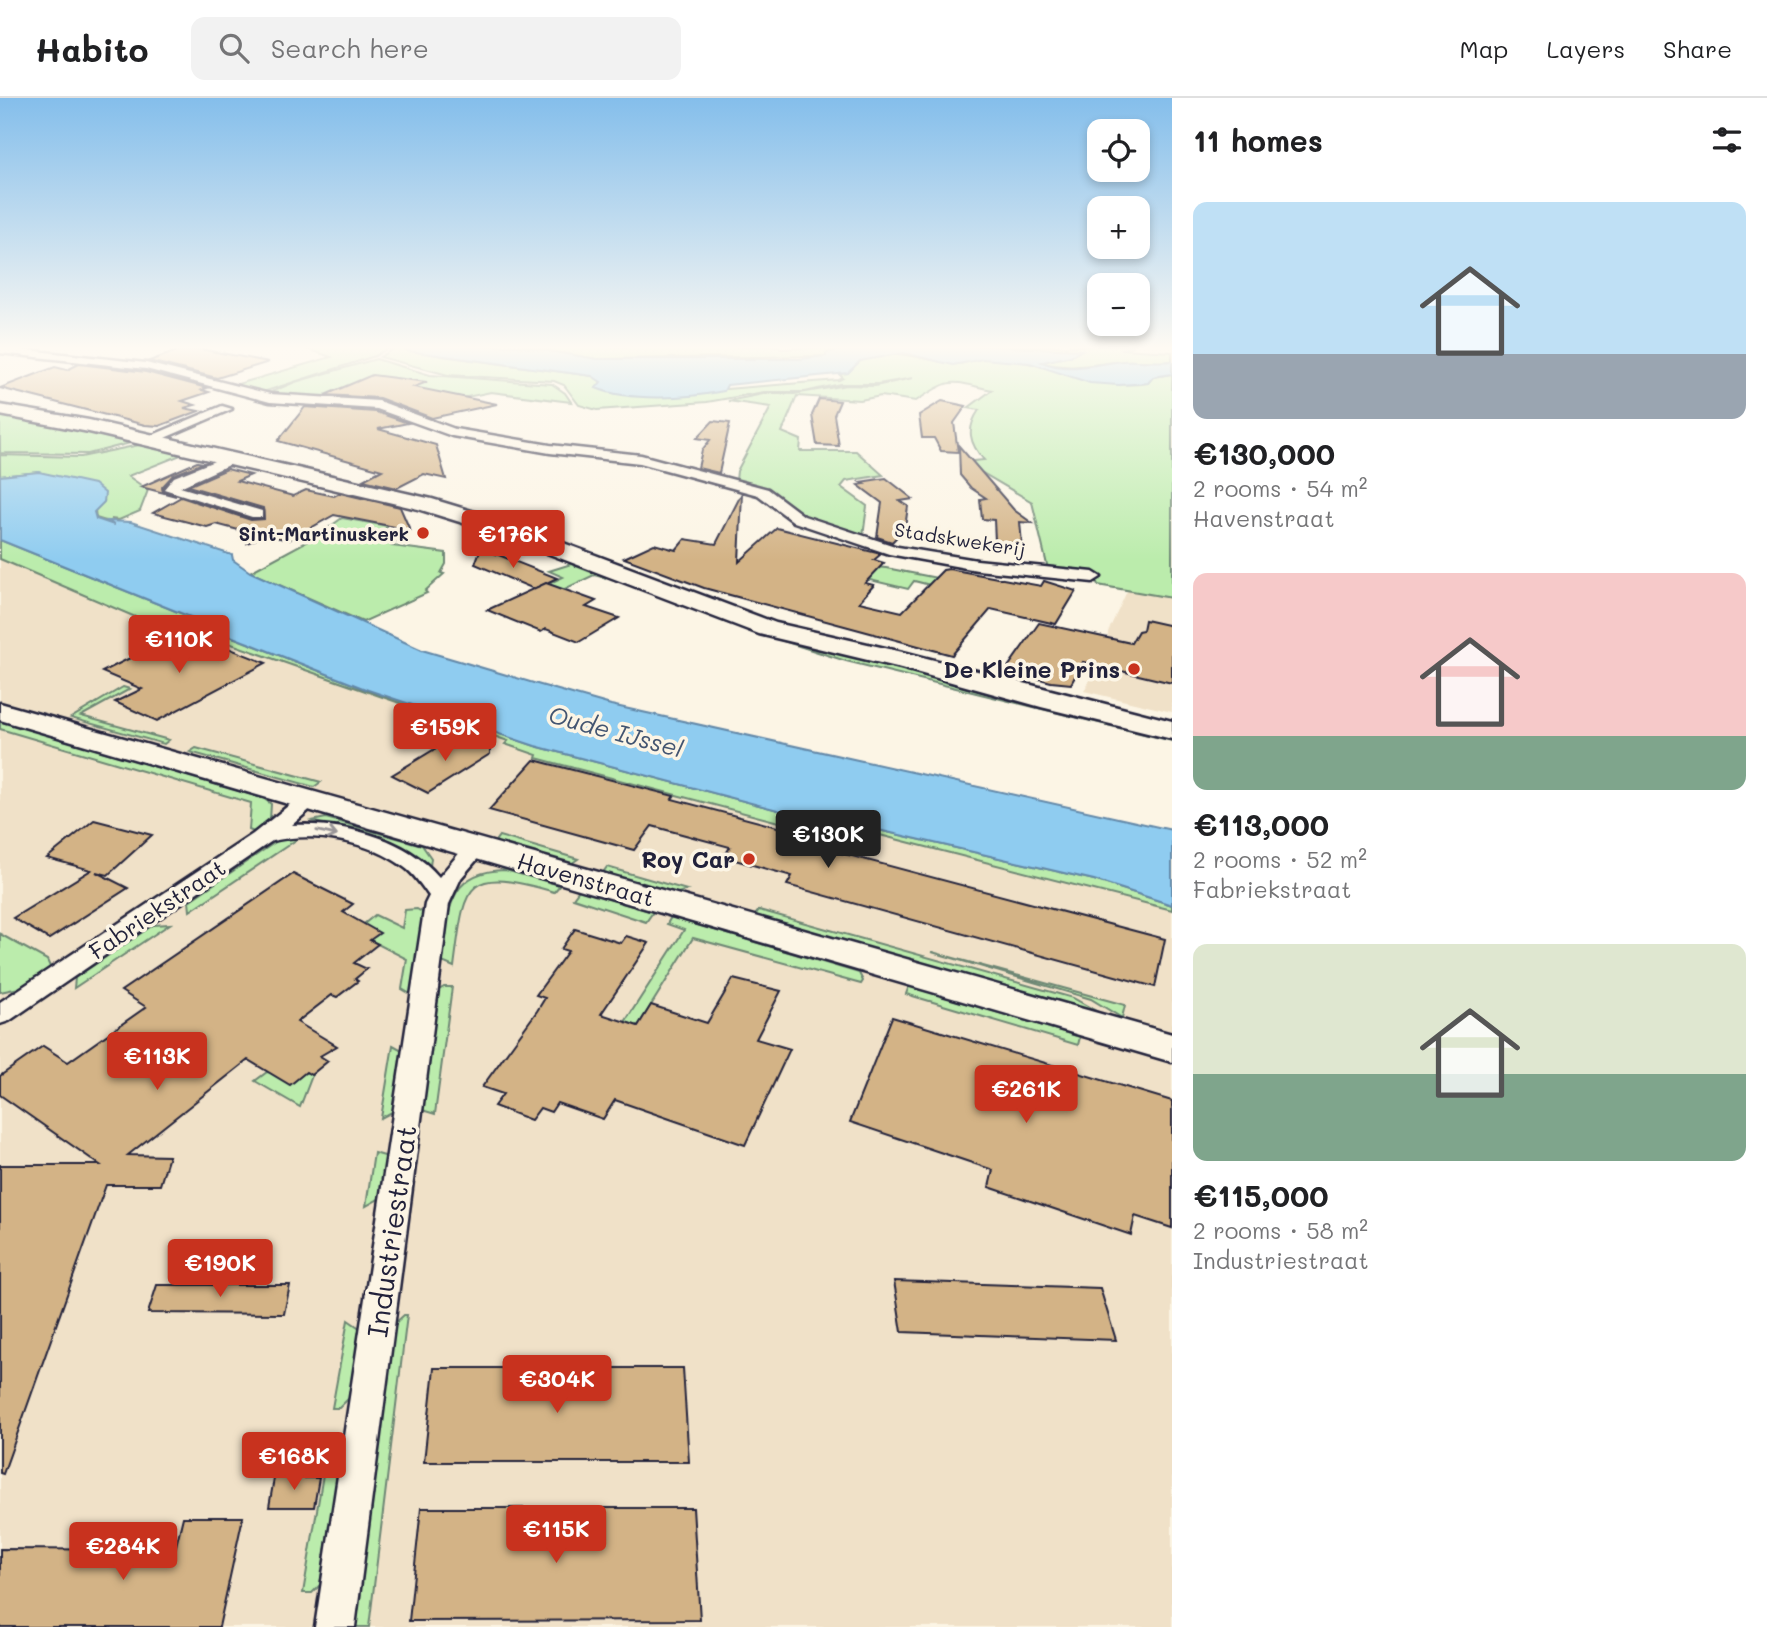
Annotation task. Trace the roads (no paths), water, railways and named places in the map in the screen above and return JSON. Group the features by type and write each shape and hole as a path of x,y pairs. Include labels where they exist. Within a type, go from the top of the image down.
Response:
{"street":[{"path":"50,417 232,458 470,517 810,641 907,661 1051,701 1172,730"},
{"path":"148,440 205,417"},
{"name":"Stadskwekerij","path":"412,417 452,432 550,449 641,459 763,492 799,519 895,551 977,565 1093,578"},
{"path":"232,458 179,480 172,489 257,514"},
{"name":"Havenstraat","path":"0,711 1172,1048"},
{"name":"Fabriekstraat","path":"0,1015 261,839 311,799"},
{"path":"261,839 280,831 302,828 324,831 394,852 423,873 441,895"},
{"name":"Industriestraat","path":"335,1627 435,917 441,895 451,875 476,848"}],"water":[{"name":"Oude IJssel","path":"39,472 94,484 105,493 104,502 94,512 96,519 114,525 108,521 131,522 232,555 233,560 250,572 422,650 611,705 1172,830 1172,905 1094,880 874,829 812,819 535,746 368,690 228,635 214,638 224,632 0,540 0,476"}],"place":[{"name":"Sint-Martinuskerk","path":"423,533"},
{"name":"De Kleine Prins","path":"1134,669"},
{"name":"Roy Car","path":"749,859"}]}
